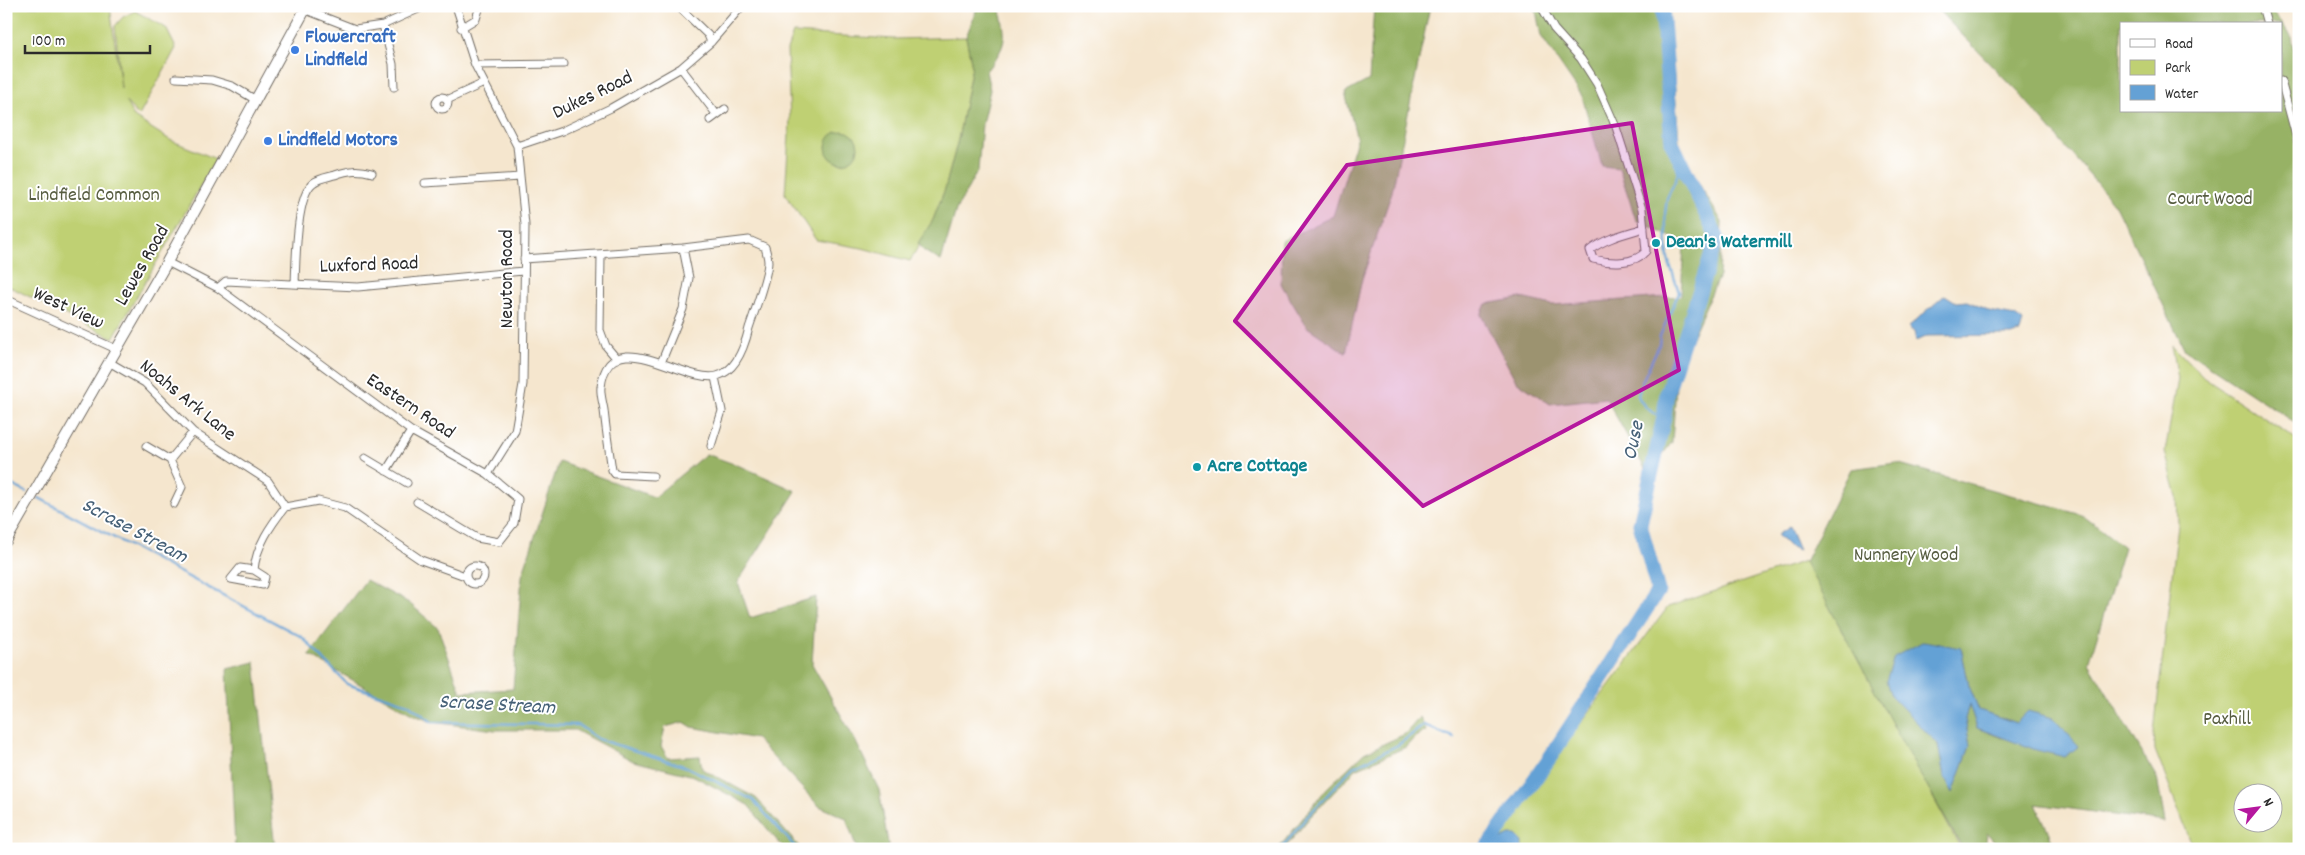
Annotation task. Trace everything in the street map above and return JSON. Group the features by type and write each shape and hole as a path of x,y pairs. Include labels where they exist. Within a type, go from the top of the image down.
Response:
{"main road":[{"name":"Lewes Road","path":"6,541 167,262 306,8"}],"street":[{"path":"306,8 356,29 383,25 424,6"},
{"name":"Newton Road","path":"456,6 461,28 475,65 517,146 524,225 523,384 515,431 488,474"},
{"path":"461,28 476,20 480,6"},
{"path":"678,6 709,38"},
{"name":"Dukes Road","path":"517,146 562,130 611,108 681,68 709,38 718,34 742,6"},
{"path":"1541,6 1554,30 1582,59 1597,84 1616,127 1642,209 1644,228 1646,251 1641,257 1626,261 1604,262 1593,259 1590,250 1597,245 1606,240 1644,228"},
{"path":"2262,6 2266,22"},
{"path":"383,25 392,64 394,87"},
{"path":"475,65 564,64"},
{"path":"681,68 717,115"},
{"path":"179,81 212,80 232,86 256,100"},
{"path":"447,100 484,83"},
{"path":"2282,85 2299,147"},
{"path":"710,120 725,109"},
{"path":"295,284 299,224 305,192 319,179 351,169 372,173"},
{"path":"425,183 520,177"},
{"path":"524,259 601,255 749,240 765,247 768,262 746,342 726,371 715,377 687,373 661,363 628,355 617,359 606,369 600,388 612,470 615,474 653,476"},
{"path":"661,363 683,309 689,278 683,248"},
{"path":"601,255 600,330 606,346 617,359"},
{"name":"Eastern Road","path":"167,262 218,288 411,431 488,474 518,499 514,523 499,542 477,538 417,502"},
{"name":"Luxford Road","path":"218,288 226,281 358,287 524,271"},
{"name":"West View","path":"6,299 116,349"},
{"name":"Noahs Ark Lane","path":"109,362 145,383 193,432 268,481 278,493 285,507"},
{"path":"711,446 722,411 715,377"},
{"path":"386,471 411,431"},
{"path":"170,460 193,432"},
{"path":"146,446 170,460 182,487 174,504"},
{"path":"365,458 407,483"},
{"path":"254,570 255,559 270,526 285,507 318,501 344,508 422,560 465,576"}],"highlighted area":[{"path":"1632,123 1679,370 1423,506 1235,321 1347,165"}],"green space":[{"name":"Lindfield Common","path":"6,6 110,6 121,88 115,26 123,17 135,11 166,28 176,48 139,116 126,102 134,117 170,140 216,159 113,338 6,285"},
{"path":"975,6 999,6 1004,41 998,54 986,71 990,90 982,124 978,170 956,210 941,261 924,251 918,243 933,220 945,189 958,140 972,66 966,37 976,11"},
{"path":"1374,6 1430,6 1392,192 1362,279 1346,353 1307,327 1281,284 1282,241 1333,216 1357,139 1345,93 1369,80"},
{"path":"1535,6 1668,6 1680,152 1722,222 1719,276 1677,371 1672,442 1648,474 1606,398 1550,404 1516,381 1481,315 1486,304 1521,298 1552,305 1681,296 1684,243 1636,220 1619,168 1602,166 1582,96 1541,36"},
{"name":"Court Wood","path":"1934,6 2269,7 2280,22 2120,22 2120,112 2282,112 2282,24 2292,37 2299,72 2299,425 2185,350 2115,205 2020,94"},
{"path":"793,33 894,39 966,37 972,66 958,140 945,189 933,220 910,261 862,248 816,240 785,194 790,120 787,50"},
{"path":"842,131 848,132 853,136 857,141 857,153 853,158 848,162 842,163 836,162 831,158 827,153 826,147 827,141 831,136 836,132"},
{"name":"Paxhill","path":"2172,345 2204,378 2299,441 2299,849 2203,849 2201,846 2192,845 2155,750 2154,732 2178,524 2177,496 2165,452 2178,379"},
{"path":"706,454 745,468 796,491 738,582 750,618 816,597 812,664 855,740 879,790 889,849 857,849 846,818 819,806 756,739 692,727 684,722 665,727 661,746 668,758 700,756 702,769 756,798 801,849 784,849 748,805 694,776 633,761 575,730 495,730 432,722 412,714 309,655 366,580 409,603 438,628 461,692 513,689 522,576 559,462 654,497"},
{"name":"Nunnery Wood","path":"1896,463 2082,515 2124,547 2089,663 2157,778 2165,822 2036,804 2056,849 2001,849 1987,833 1985,849 1963,849 1909,755 1805,562 1851,469","holes":["1961,648 1969,686 1979,710 2016,723 2002,738 1977,728 1969,703 1965,719 1970,746 1953,792 1944,776 1938,744"]},
{"path":"1805,561 1961,849 1486,849 1668,607"},
{"path":"255,662 275,849 235,849 227,669"},
{"path":"1420,717 1426,731 1415,737 1406,747 1356,769 1310,817 1284,849 1278,849 1327,788 1364,753 1405,734"}],"water":[{"path":"1945,295 1956,302 1968,301 1989,311 2015,316 2023,322 2020,332 2012,335 1927,336 1916,341 1914,332 1908,327"},
{"path":"1789,527 1799,550 1788,546 1777,535"},
{"path":"1924,641 1961,648 1969,686 1979,710 2016,723 2028,711 2053,718 2079,746 2065,757 2036,750 1977,728 1969,704 1965,719 1970,746 1953,793 1944,776 1938,744 1891,696 1886,681 1894,657"},
{"path":"1509,835 1516,835 1523,842 1523,849 1492,849 1495,843"}],"waterway":[{"name":"Ouse","path":"1486,849 1551,756 1658,591 1640,524 1664,417 1667,392 1717,237 1672,143 1662,6"},
{"path":"1664,417 1649,410 1638,396 1641,384 1659,345 1660,336 1679,292 1668,259 1665,214 1667,198 1676,179 1681,161"},
{"name":"Scrase Stream","path":"6,482 26,492"},
{"name":"Scrase Stream","path":"39,498 302,637 347,684 408,704 432,722 578,725 598,739 687,767 753,800 797,849"},
{"path":"1281,849 1306,818 1353,767 1398,745 1424,725 1454,738"}],"place":[{"name":"Flowercraft Lindfield","path":"295,50"},
{"name":"Lindfield Motors","path":"268,141"},
{"name":"Dean's Watermill","path":"1656,243"},
{"name":"Acre Cottage","path":"1197,467"}]}
